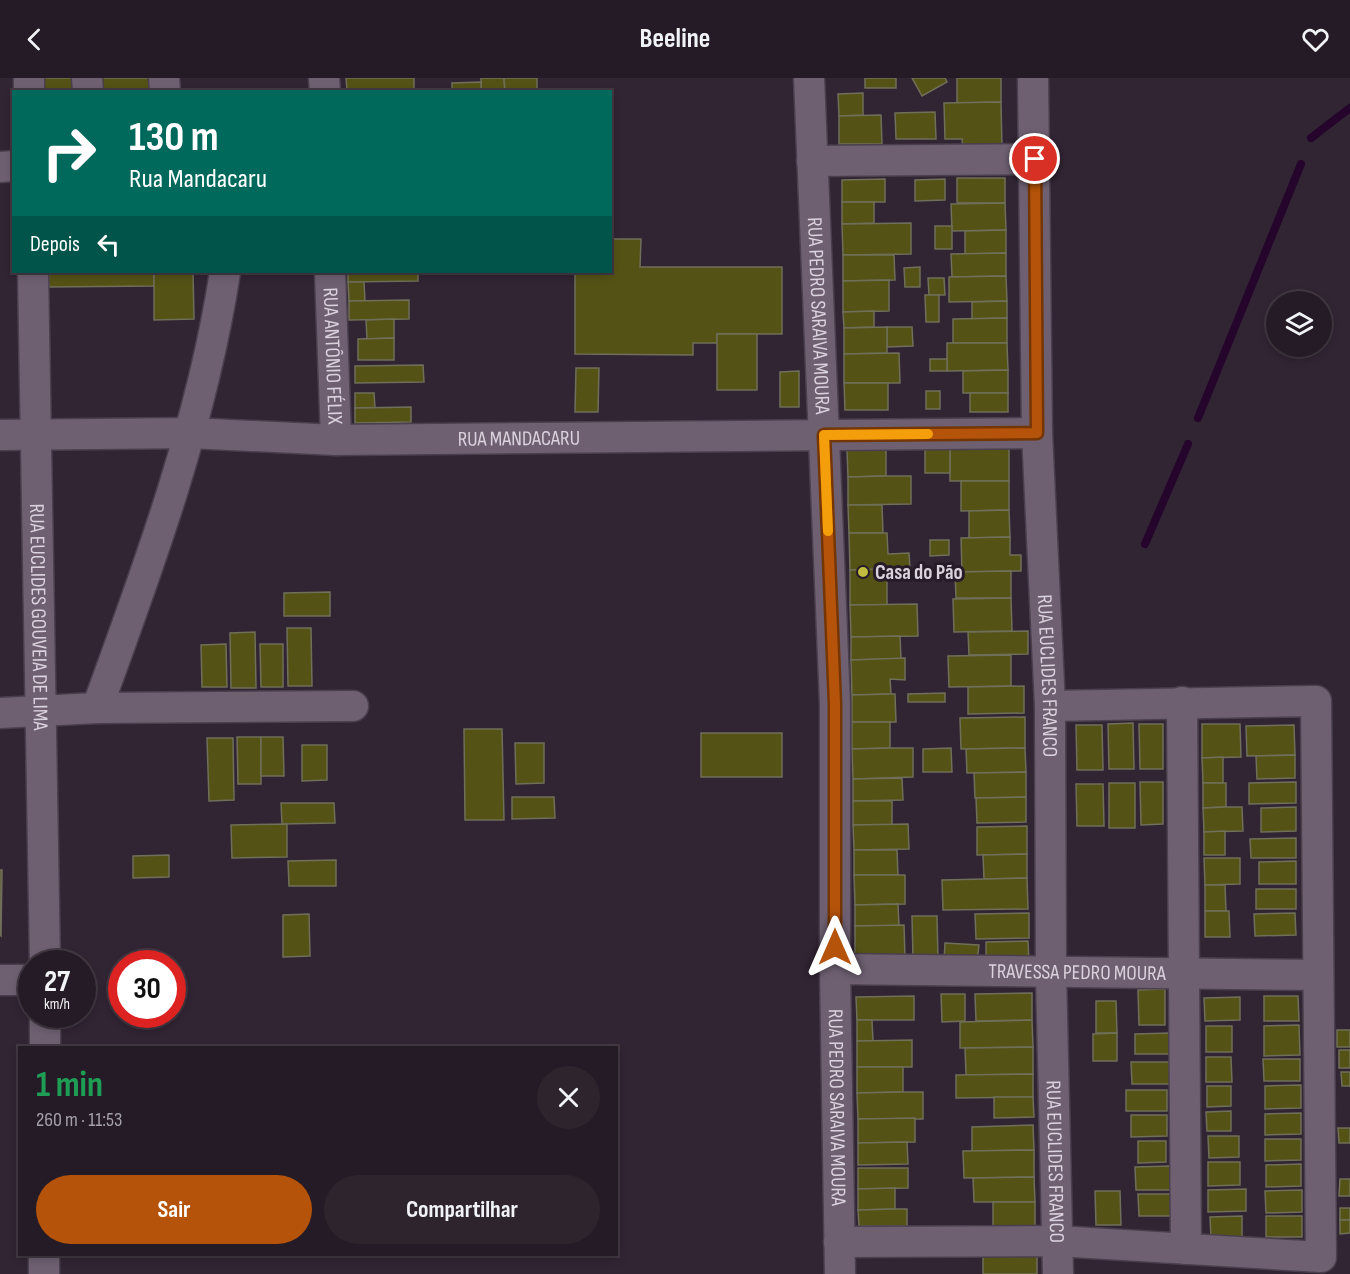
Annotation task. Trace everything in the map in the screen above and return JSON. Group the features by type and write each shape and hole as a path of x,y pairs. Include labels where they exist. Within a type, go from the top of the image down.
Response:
{"street":[{"name":"RUA PEDRO SARAIVA MOURA","path":"809,78 835,704 835,969 840,1274"},
{"name":"RUA EUCLIDES FRANCO","path":"1033,78 1037,433 1050,706 1051,973 1059,1274"},
{"path":"812,161 1035,159"},
{"name":"RUA EUCLIDES GOUVEIA DE LIMA","path":"33,273 45,950"},
{"path":"97,708 159,540 190,433 220,305 225,273"},
{"name":"RUA ANTÔNIO FÉLIX","path":"330,273 336,440"},
{"name":"RUA MANDACARU","path":"0,435 190,433 336,440 1037,433"},
{"path":"839,1242 1057,1241 1321,1257 1316,701 1050,706"},
{"path":"1182,702 1186,974 1186,1249"},
{"path":"0,713 97,708 353,706"},
{"name":"TRAVESSA PEDRO MOURA","path":"835,969 1317,975"},
{"path":"0,980 18,980"},
{"path":"45,1028 45,1046"},
{"path":"44,1256 44,1274"}],"building":[{"path":"43,78 75,78 75,90 43,90"},
{"path":"98,78 152,78 153,90 99,90"},
{"path":"346,78 414,78 414,89 347,90"},
{"path":"481,78 504,78 505,90 481,90"},
{"path":"504,78 537,78 537,90 505,90"},
{"path":"865,78 896,78 896,88 865,88"},
{"path":"912,78 945,78 947,82 922,96"},
{"path":"957,78 1001,78 1001,102 957,103"},
{"path":"481,82 481,90 452,90 452,83"},
{"path":"863,93 863,115 839,116 838,94"},
{"path":"1001,102 1002,149 963,150 962,139 945,139 944,103"},
{"path":"935,112 936,139 896,139 895,113"},
{"path":"881,115 882,144 839,144 839,116"},
{"path":"957,178 1005,178 1005,203 957,203"},
{"path":"885,179 885,202 842,202 842,180"},
{"path":"945,179 945,200 915,201 915,180"},
{"path":"842,202 874,202 874,223 842,224"},
{"path":"1005,203 1006,230 952,231 951,204"},
{"path":"911,223 911,254 843,255 842,224"},
{"path":"935,226 952,226 952,249 935,249"},
{"path":"1006,230 1006,253 965,254 965,231"},
{"path":"612,239 641,239 640,267 782,267 782,334 717,334 717,343 693,343 693,355 575,354 575,273 612,273"},
{"path":"1006,253 1006,276 952,277 951,254"},
{"path":"843,255 894,255 895,280 843,281"},
{"path":"920,267 920,287 905,287 904,268"},
{"path":"49,273 154,273 154,286 49,287"},
{"path":"154,273 193,273 194,319 154,320"},
{"path":"348,273 418,273 418,281 348,282"},
{"path":"1006,276 1007,301 949,302 949,277"},
{"path":"928,278 944,278 945,295 929,295"},
{"path":"889,280 889,311 843,312 843,281"},
{"path":"348,282 364,282 365,301 349,301"},
{"path":"925,295 939,295 939,322 926,322"},
{"path":"409,300 409,319 349,320 349,301"},
{"path":"1007,301 1007,318 972,319 972,302"},
{"path":"874,311 874,327 844,328 843,312"},
{"path":"1007,318 1007,343 953,343 953,319"},
{"path":"394,319 394,338 367,339 366,320"},
{"path":"887,327 912,327 913,346 887,347"},
{"path":"887,327 887,353 844,354 844,328"},
{"path":"717,334 757,334 757,390 717,390"},
{"path":"394,338 394,360 358,360 358,339"},
{"path":"947,343 1007,343 1008,370 947,371"},
{"path":"899,353 900,383 844,383 844,354"},
{"path":"930,359 947,359 947,371 930,371"},
{"path":"423,365 424,382 355,383 355,366"},
{"path":"576,368 599,368 598,412 575,412"},
{"path":"1008,370 1008,393 963,393 963,371"},
{"path":"799,371 799,407 780,407 780,372"},
{"path":"844,383 888,383 888,410 845,410"},
{"path":"926,391 940,391 940,409 926,409"},
{"path":"355,393 374,393 375,408 355,408"},
{"path":"970,393 1008,393 1008,412 970,412"},
{"path":"411,407 411,422 355,423 355,408"},
{"path":"1009,447 1009,481 950,481 950,448"},
{"path":"925,448 950,448 950,473 925,473"},
{"path":"886,449 886,476 848,477 847,450"},
{"path":"911,476 911,504 848,505 848,477"},
{"path":"961,481 1009,481 1009,510 961,511"},
{"path":"848,505 882,505 883,533 849,533"},
{"path":"1009,510 1010,537 969,538 969,511"},
{"path":"849,533 887,533 888,554 909,553 910,569 850,570"},
{"path":"1010,537 1010,555 1021,555 1021,571 962,572 961,538"},
{"path":"930,540 949,540 949,555 930,556"},
{"path":"887,569 887,605 850,605 850,570"},
{"path":"1011,571 1011,598 956,598 955,572"},
{"path":"330,592 330,616 284,616 284,593"},
{"path":"1011,598 1012,631 954,632 953,599"},
{"path":"917,604 918,636 851,637 850,605"},
{"path":"287,628 311,628 312,686 288,686"},
{"path":"1028,631 1028,654 969,655 968,632"},
{"path":"255,632 256,688 231,688 230,633"},
{"path":"900,636 901,659 851,660 851,637"},
{"path":"226,644 227,687 202,687 201,645"},
{"path":"260,644 283,644 283,687 261,687"},
{"path":"1011,655 1011,686 949,687 948,656"},
{"path":"905,658 905,680 890,679 891,694 852,695 851,660"},
{"path":"1024,686 1024,713 968,714 968,687"},
{"path":"945,693 945,702 908,702 908,694"},
{"path":"895,694 896,722 852,722 852,695"},
{"path":"1025,717 1025,748 961,749 960,718"},
{"path":"852,722 890,722 890,748 852,749"},
{"path":"1133,723 1134,769 1109,769 1108,724"},
{"path":"1139,724 1163,724 1163,769 1140,769"},
{"path":"1202,724 1240,724 1241,757 1202,758"},
{"path":"1076,725 1102,725 1103,770 1077,770"},
{"path":"1294,725 1295,755 1247,756 1246,726"},
{"path":"464,729 502,729 504,820 465,820"},
{"path":"701,733 782,733 782,777 701,777"},
{"path":"237,737 261,737 261,784 238,784"},
{"path":"261,737 283,737 284,776 261,776"},
{"path":"207,738 233,738 234,800 209,801"},
{"path":"515,743 544,743 544,783 516,784"},
{"path":"302,745 327,745 327,780 302,781"},
{"path":"913,748 913,777 853,779 852,749"},
{"path":"951,748 952,772 923,772 923,749"},
{"path":"1025,748 1026,772 967,773 966,749"},
{"path":"1295,755 1295,778 1257,779 1256,756"},
{"path":"1223,757 1223,783 1203,783 1202,758"},
{"path":"1026,772 1026,797 975,798 974,773"},
{"path":"902,778 903,800 853,801 853,779"},
{"path":"1140,782 1163,782 1163,824 1141,825"},
{"path":"1296,782 1296,803 1249,804 1249,783"},
{"path":"1109,783 1135,783 1135,828 1109,828"},
{"path":"1203,783 1226,783 1226,807 1203,808"},
{"path":"1076,784 1103,784 1104,826 1077,826"},
{"path":"512,797 554,797 555,818 512,819"},
{"path":"1026,797 1026,822 977,823 976,798"},
{"path":"853,801 892,801 892,825 853,825"},
{"path":"281,803 334,803 335,823 282,824"},
{"path":"1242,807 1243,831 1204,832 1203,808"},
{"path":"1296,807 1296,831 1261,832 1261,808"},
{"path":"287,824 287,857 232,858 231,825"},
{"path":"908,824 909,849 854,850 853,825"},
{"path":"1027,826 1027,854 977,855 977,827"},
{"path":"1225,831 1225,855 1204,855 1204,832"},
{"path":"1296,838 1296,858 1251,858 1250,839"},
{"path":"854,850 897,850 898,875 854,875"},
{"path":"1027,854 1027,878 984,879 983,855"},
{"path":"169,855 169,877 133,878 133,856"},
{"path":"1204,858 1240,858 1240,884 1205,885"},
{"path":"336,860 336,886 289,886 288,861"},
{"path":"1296,861 1296,884 1259,884 1259,862"},
{"path":"0,870 2,870 1,936 0,935"},
{"path":"854,875 905,875 905,904 855,905"},
{"path":"1027,878 1028,909 943,910 942,880"},
{"path":"1205,885 1225,885 1226,911 1205,911"},
{"path":"1256,889 1296,889 1296,909 1256,909"},
{"path":"898,904 899,926 855,926 855,905"},
{"path":"1205,911 1229,911 1230,937 1205,937"},
{"path":"1029,913 1029,938 976,939 975,914"},
{"path":"1295,913 1296,935 1255,936 1254,914"},
{"path":"309,914 310,956 283,957 283,915"},
{"path":"912,916 937,916 938,959 913,959"},
{"path":"904,925 905,957 855,957 855,926"},
{"path":"1028,941 1029,963 986,964 986,942"},
{"path":"945,943 979,945 977,962 944,961"},
{"path":"1165,989 1165,1025 1139,1025 1138,990"},
{"path":"1032,993 1032,1020 976,1021 975,994"},
{"path":"941,994 965,994 965,1021 942,1022"},
{"path":"914,996 914,1020 857,1020 856,997"},
{"path":"1264,996 1298,996 1299,1021 1264,1021"},
{"path":"1240,997 1240,1020 1205,1021 1204,998"},
{"path":"1096,1001 1116,1001 1117,1033 1096,1033"},
{"path":"857,1020 872,1020 873,1041 857,1041"},
{"path":"1032,1020 1033,1047 960,1048 960,1022"},
{"path":"1299,1025 1300,1055 1264,1056 1264,1026"},
{"path":"1206,1026 1232,1026 1232,1052 1206,1052"},
{"path":"1337,1030 1350,1030 1350,1047 1337,1047"},
{"path":"1117,1033 1117,1061 1093,1061 1093,1034"},
{"path":"1170,1033 1170,1054 1135,1054 1135,1034"},
{"path":"912,1040 912,1067 857,1067 857,1041"},
{"path":"1033,1047 1033,1074 966,1075 965,1048"},
{"path":"1339,1050 1350,1050 1350,1068 1339,1068"},
{"path":"1206,1057 1231,1057 1232,1082 1206,1082"},
{"path":"1263,1059 1300,1059 1300,1081 1264,1081"},
{"path":"1131,1062 1169,1062 1170,1084 1132,1084"},
{"path":"857,1067 903,1067 903,1092 857,1093"},
{"path":"1341,1072 1350,1072 1350,1086 1342,1086"},
{"path":"1033,1074 1033,1097 956,1098 956,1075"},
{"path":"1301,1085 1301,1108 1265,1109 1265,1086"},
{"path":"1207,1086 1231,1086 1231,1106 1207,1107"},
{"path":"1126,1090 1167,1090 1167,1111 1126,1111"},
{"path":"923,1092 923,1119 858,1119 857,1093"},
{"path":"994,1097 1033,1097 1034,1117 994,1118"},
{"path":"1231,1111 1231,1131 1207,1131 1206,1112"},
{"path":"1301,1113 1301,1134 1265,1135 1265,1114"},
{"path":"1131,1115 1167,1115 1167,1136 1131,1137"},
{"path":"915,1118 915,1142 858,1143 858,1119"},
{"path":"1033,1125 1034,1150 972,1151 972,1127"},
{"path":"1338,1128 1350,1128 1350,1143 1339,1143"},
{"path":"1208,1136 1239,1136 1239,1157 1209,1158"},
{"path":"1265,1139 1301,1139 1301,1160 1265,1161"},
{"path":"1138,1141 1166,1141 1166,1162 1138,1163"},
{"path":"907,1142 908,1164 858,1165 858,1143"},
{"path":"1034,1150 1034,1177 964,1178 963,1151"},
{"path":"1208,1162 1240,1162 1240,1185 1208,1186"},
{"path":"1301,1164 1301,1186 1266,1187 1266,1165"},
{"path":"1171,1166 1172,1190 1136,1190 1135,1167"},
{"path":"858,1168 908,1168 908,1188 858,1189"},
{"path":"1034,1177 1035,1202 974,1202 973,1178"},
{"path":"1340,1179 1350,1179 1350,1196 1339,1196"},
{"path":"895,1188 895,1209 858,1210 858,1189"},
{"path":"1246,1189 1246,1211 1208,1212 1208,1190"},
{"path":"1302,1190 1302,1212 1266,1213 1265,1191"},
{"path":"1095,1191 1120,1191 1121,1225 1096,1225"},
{"path":"1138,1194 1172,1194 1172,1216 1139,1216"},
{"path":"993,1202 1035,1202 1035,1226 993,1226"},
{"path":"1340,1208 1350,1208 1350,1220 1340,1220"},
{"path":"907,1209 907,1226 859,1226 858,1210"},
{"path":"1242,1216 1242,1238 1211,1238 1210,1217"},
{"path":"1266,1216 1302,1216 1302,1237 1266,1237"},
{"path":"1340,1220 1350,1220 1350,1233 1340,1234"},
{"path":"1037,1251 1037,1274 983,1274 983,1252"}],"waterway":[{"path":"1311,138 1350,108"},
{"path":"1198,418 1301,164"},
{"path":"1145,544 1188,444"}],"slow traffic":[{"path":"828,531 824,435 928,434"}],"place":[{"name":"Casa do Pão","path":"863,572"}],"route":[{"path":"835,947 835,704 824,435 1037,433 1035,159"}]}
